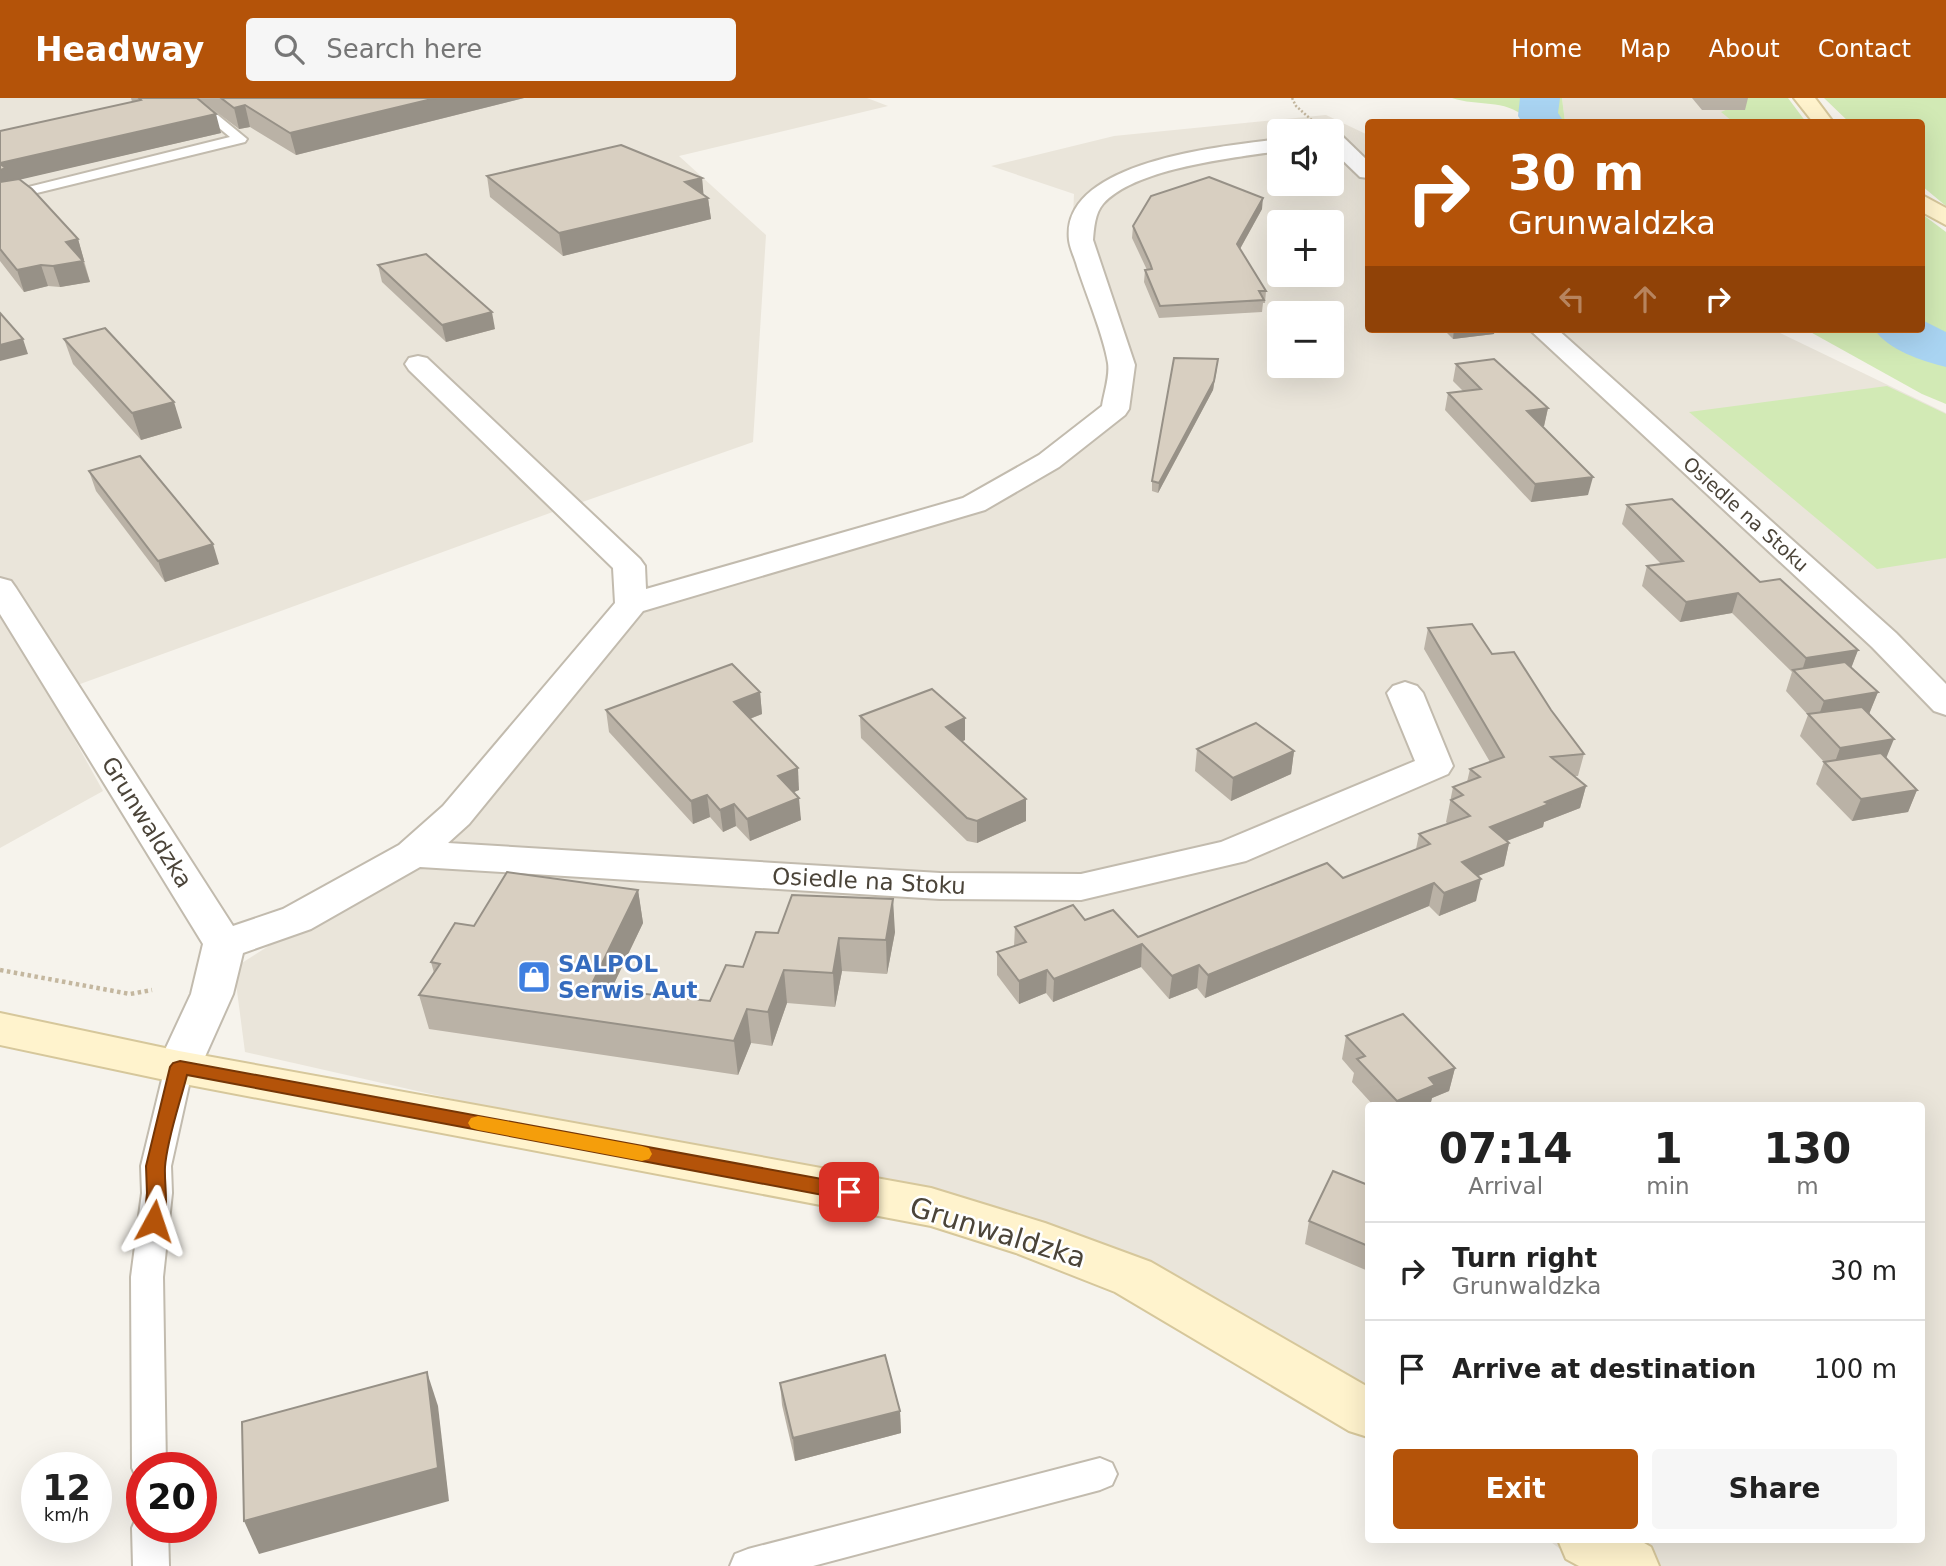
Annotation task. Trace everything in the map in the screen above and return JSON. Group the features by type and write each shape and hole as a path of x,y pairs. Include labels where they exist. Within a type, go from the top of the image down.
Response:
{"main road":[{"path":"1804,98 1821,119"},
{"path":"1925,204 1946,218"},
{"name":"Grunwaldzka","path":"0,1029 180,1067 930,1207 1028,1237 1133,1277 1365,1412"},
{"path":"1591,1543 1631,1566"}],"street":[{"path":"180,1067 212,994 224,944 297,919 413,854 456,815 631,604 974,504 1049,461 1115,409 1122,365 1081,240 1082,220 1095,197 1115,183 1168,166 1222,153 1267,147"},
{"path":"1344,150 1365,169"},
{"name":"Osiedle na Stoku","path":"1546,333 1884,640 1946,704"},
{"path":"418,364 629,566 631,604"},
{"name":"Grunwaldzka","path":"0,589 224,944"},
{"name":"Osiedle na Stoku","path":"413,854 940,886 1081,887 1232,852 1435,766 1405,692"}],"lane":[{"path":"0,198 240,139 189,98"},
{"path":"149,1452 147,1277 157,1193 156,1166 180,1067"},
{"path":"748,1566 1100,1474"},
{"path":"150,1543 151,1566"}],"path":[{"path":"1292,98 1311,119"},
{"path":"0,970 130,994 152,990"}],"shaded area":[{"path":"0,98 867,98 888,106 679,156 766,235 753,442 571,506 657,594 979,504 1109,407 1115,371 1072,241 1074,194 991,166 1114,136 1267,121 1267,196 1344,196 1344,124 1365,134 1365,333 1780,333 1946,413 1946,1566 1583,1566 1552,1543 1925,1543 1925,1102 1365,1102 1365,1409 1137,1275 925,1206 245,1052 234,968 452,830 646,601 561,509 50,695 103,791 0,848"},
{"path":"1562,98 1738,98 1733,119 1565,119"},
{"path":"1326,115 1334,119 1286,119"}],"green space":[{"path":"1452,98 1562,98 1565,119 1526,119 1518,112 1500,105"},
{"path":"1738,98 1788,98 1804,119 1730,119 1721,112 1737,105"},
{"path":"1824,98 1946,98 1946,206 1925,188 1925,119 1846,119"},
{"path":"1925,216 1946,232 1946,404 1922,394 1812,333 1925,333"},
{"path":"1887,386 1946,414 1946,558 1877,569 1689,412"}],"building":[{"path":"139,98 197,98 216,114 0,163 0,131 141,100"},
{"path":"221,98 436,98 290,133 245,105 234,108"},
{"path":"621,145 702,178 685,182 708,198 559,233 487,176"},
{"path":"1209,177 1263,198 1237,244 1266,291 1259,291 1264,300 1160,306 1145,270 1152,269 1150,263 1133,226 1151,196"},
{"path":"19,179 32,189 78,239 66,242 83,261 17,270 0,249 0,182"},
{"path":"426,254 492,312 442,325 378,265"},
{"path":"0,313 23,339 0,345"},
{"path":"105,328 174,402 132,413 64,339"},
{"path":"1174,358 1218,359 1214,381 1159,483 1152,481"},
{"path":"1494,359 1548,408 1527,411 1593,477 1535,484 1448,393 1481,389 1456,364"},
{"path":"140,456 213,544 158,561 89,471"},
{"path":"1672,499 1760,582 1780,579 1858,650 1806,658 1738,593 1686,602 1647,566 1683,561 1627,505"},
{"path":"1472,624 1492,654 1514,652 1551,710 1584,754 1551,757 1586,786 1490,827 1509,843 1462,862 1481,879 1444,893 1434,883 1208,975 1199,965 1172,976 1142,944 1054,979 1047,970 1019,981 997,952 1026,942 1015,927 1073,905 1085,920 1113,910 1138,937 1327,863 1343,878 1430,844 1419,834 1470,816 1451,800 1463,795 1453,787 1480,777 1470,769 1504,757 1428,628"},
{"path":"1845,662 1878,692 1824,701 1793,670"},
{"path":"732,664 760,692 734,702 798,768 778,776 799,798 747,819 734,804 720,810 707,795 691,801 606,710"},
{"path":"932,689 965,718 946,727 1026,799 977,821 967,818 860,716"},
{"path":"1862,707 1894,739 1840,748 1808,714"},
{"path":"1256,723 1294,751 1233,778 1197,749"},
{"path":"1881,753 1917,790 1861,799 1824,762"},
{"path":"507,872 638,890 590,988 710,1001 726,965 743,967 756,932 778,933 792,895 893,899 886,940 839,938 833,973 784,970 768,1012 747,1009 734,1041 419,995 440,964 431,962 455,923 474,926"},
{"path":"1403,1014 1455,1068 1429,1078 1435,1085 1397,1101 1357,1059 1365,1056 1346,1036"},
{"path":"1333,1171 1365,1184 1365,1245 1309,1221"},
{"path":"885,1355 900,1411 793,1438 780,1383"},
{"path":"427,1372 438,1468 244,1521 242,1422"}],"waterway":[{"path":"1540,98 1538,116 1541,119"},
{"path":"1908,333 1946,351"}],"slow traffic":[{"path":"478,1123 642,1154"}],"place":[{"name":"SALPOL Serwis Aut","path":"534,977"}],"route":[{"path":"154,1221 156,1166 180,1067 849,1192"}]}
